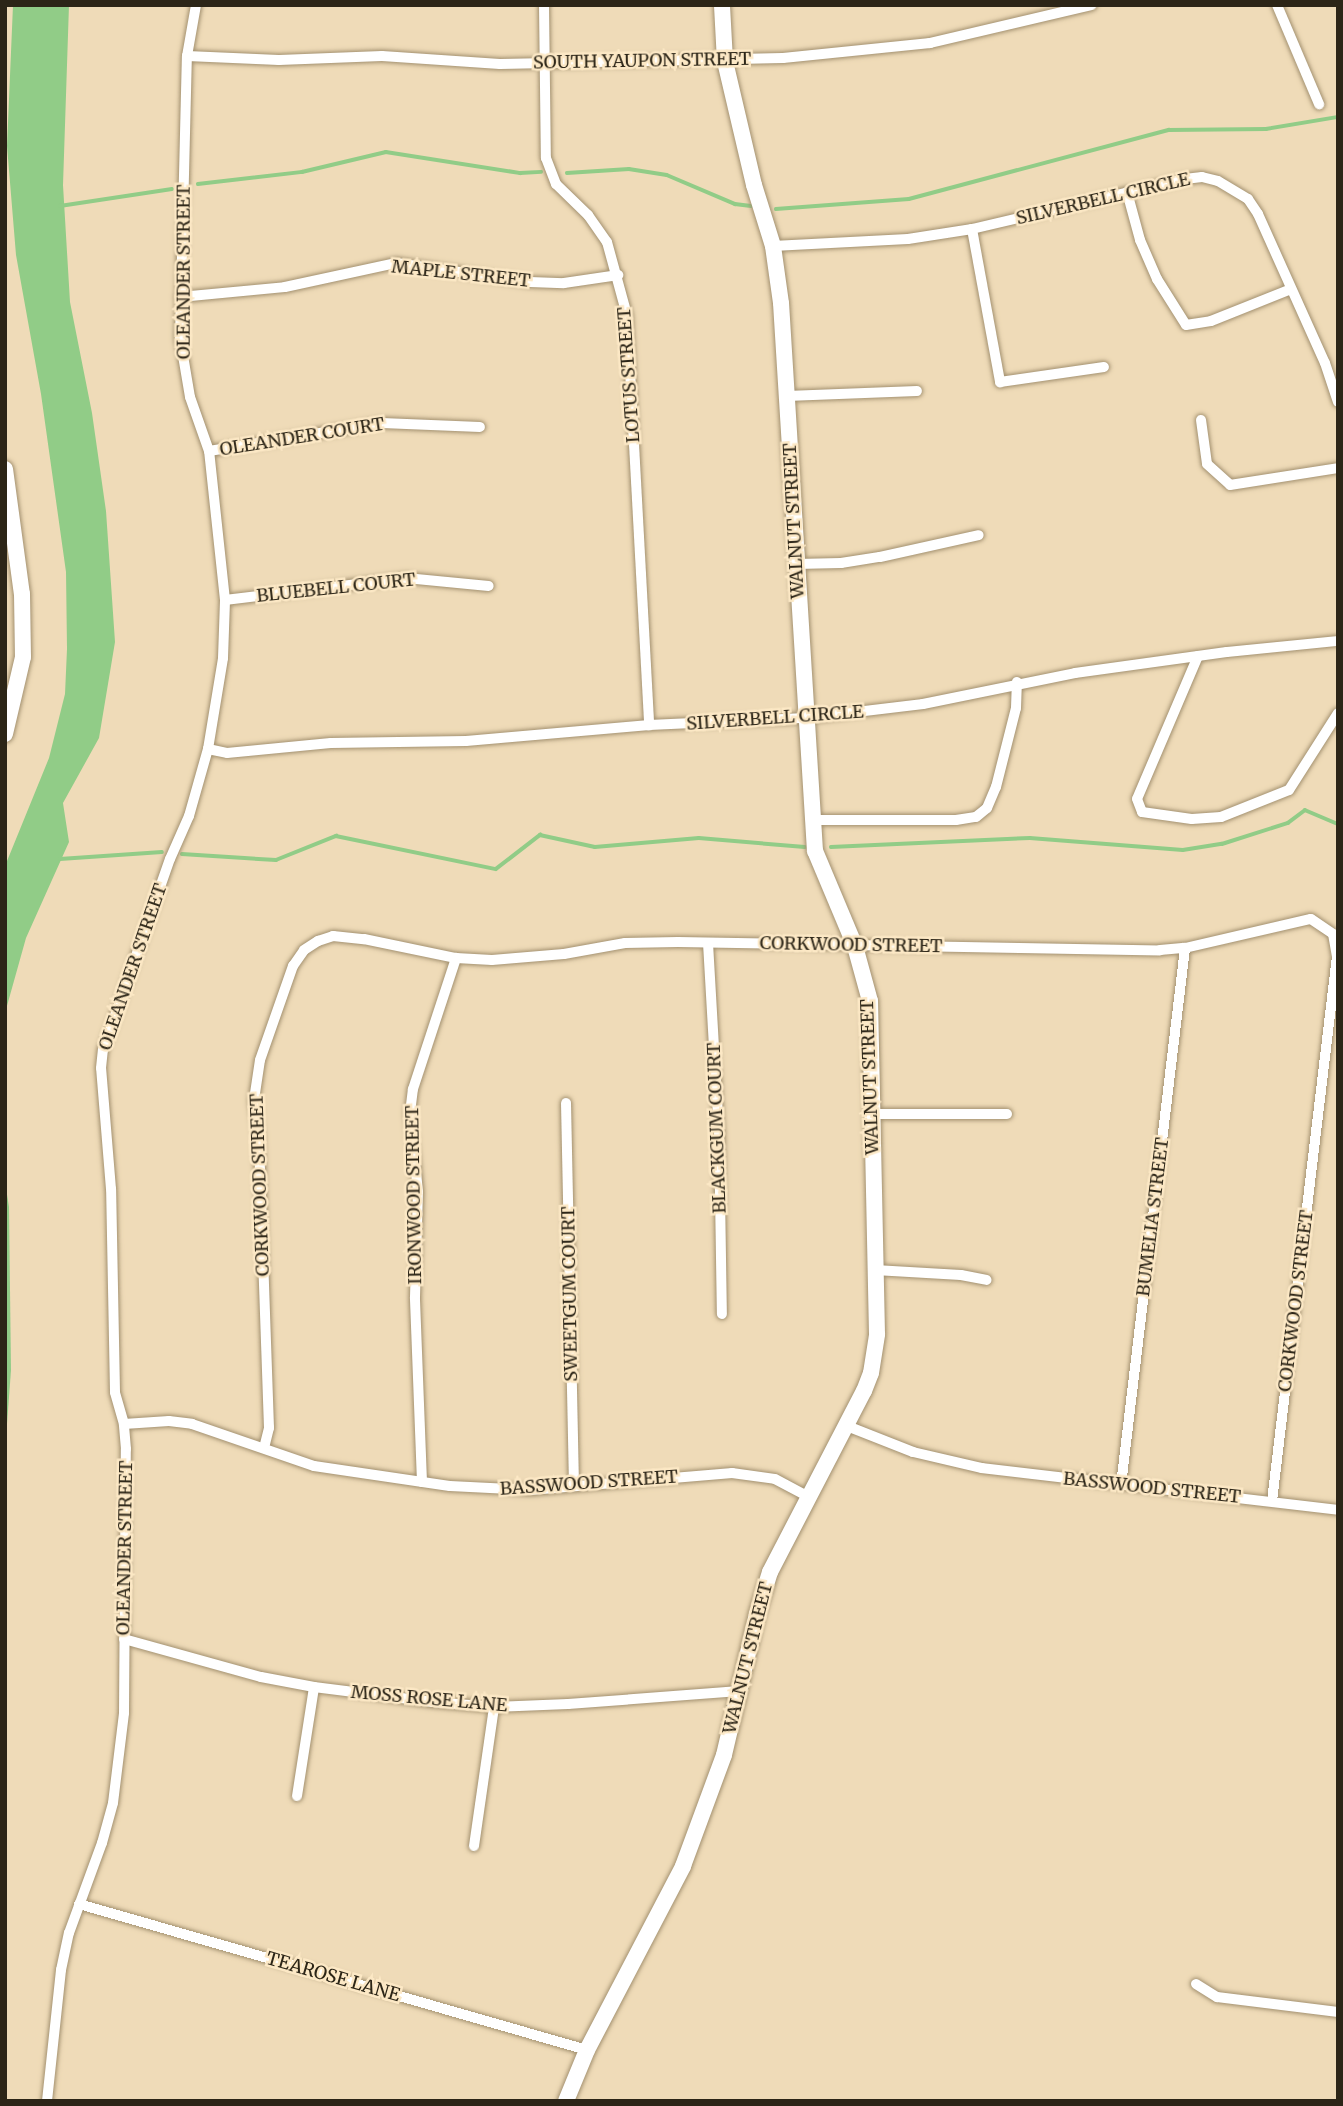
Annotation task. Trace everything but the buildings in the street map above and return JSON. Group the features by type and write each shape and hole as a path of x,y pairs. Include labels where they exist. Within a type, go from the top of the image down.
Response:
{"street":[{"name":"OLEANDER STREET","path":"47,2101 61,1970 79,1904 102,1843 120,1763 124,1639 124,1424 115,1392 111,1189 101,1068 103,1050 166,872 189,816 208,750 223,658 225,600 209,451 186,378 180,338 187,56 197,5"},
{"name":"LOTUS STREET","path":"544,5 549,166 556,184 588,215 607,242 627,315 649,725"},
{"name":"WALNUT STREET","path":"566,2101 587,2050 683,1866 724,1755 757,1614 770,1572 807,1496 847,1426 871,1373 875,1354 870,1001 855,946 815,852 781,303 773,246 754,186 725,61 723,5"},
{"name":"SOUTH YAUPON STREET","path":"187,56 279,60 382,55 500,64 725,61 846,54 930,43 1092,5"},
{"path":"1277,5 1319,104"},
{"name":"SILVERBELL CIRCLE","path":"773,246 908,239 972,229 1202,177 1234,188 1248,200 1258,214 1325,363 1338,402"},
{"path":"1127,192 1140,240 1157,279 1186,325 1200,323 1291,289"},
{"path":"972,229 1000,382 1104,367"},
{"name":"MAPLE STREET","path":"180,297 285,287 396,263 530,282 564,283 618,275"},
{"path":"787,396 918,391"},
{"path":"1201,420 1207,464 1230,485 1338,468"},
{"name":"OLEANDER COURT","path":"209,451 382,423 480,427"},
{"path":"5,470 22,594 23,657 5,734"},
{"path":"796,564 841,563 880,557 979,535"},
{"name":"BLUEBELL COURT","path":"225,600 406,578 489,586"},
{"name":"SILVERBELL CIRCLE","path":"208,750 227,753 331,743 466,741 649,725 806,718 923,704 1017,682 1198,656 1338,641"},
{"path":"1198,656 1137,799 1142,812 1192,819 1221,817 1289,790 1338,713"},
{"path":"811,820 956,820 976,817 988,808 996,787 1016,708 1017,682"},
{"name":"CORKWOOD STREET","path":"264,1448 269,1428 259,1138 254,1100 260,1060 293,965 303,950 318,941 333,936 364,939 456,958 492,960 536,957 625,943 1185,948 1311,919 1333,934 1337,946 1272,1501"},
{"name":"BLACKGUM COURT","path":"708,943 719,1131 722,1314"},
{"name":"BUMELIA STREET","path":"1121,1485 1185,948"},
{"name":"IRONWOOD STREET","path":"422,1482 415,1297 418,1192 410,1113 413,1089 456,958"},
{"name":"SWEETGUM COURT","path":"566,1103 574,1486"},
{"path":"872,1114 1007,1114"},
{"path":"875,1270 961,1275 987,1280"},
{"name":"BASSWOOD STREET","path":"124,1424 169,1421 192,1424 314,1466 470,1488 530,1490 751,1474 775,1479 807,1496"},
{"name":"BASSWOOD STREET","path":"847,1426 943,1461 1338,1510"},
{"name":"MOSS ROSE LANE","path":"124,1639 261,1677 386,1698 494,1707 642,1701 740,1691"},
{"path":"297,1796 314,1688"},
{"path":"474,1846 494,1707"},
{"name":"TEAROSE LANE","path":"79,1904 587,2050"},
{"path":"1196,1984 1217,1997 1338,2011"}],"shaded area":[{"path":"13,5 69,5 63,185 70,302 92,413 106,511 115,642 99,738 63,803 69,842 26,938 5,1013 5,866 49,758 65,694 67,649 66,572 41,394 16,255 7,146"},
{"path":"5,1182 9,1207 11,1370 5,1451"}],"waterway":[{"path":"776,209 909,199 1169,130 1266,129 1338,117"},
{"path":"198,184 302,172 386,152 520,173 541,172"},
{"path":"567,173 629,169 667,175 735,204 751,206"},
{"path":"60,206 172,189"},
{"path":"831,847 1030,838 1183,850 1222,844 1288,823 1305,810 1338,824"},
{"path":"182,854 276,860 336,836 496,869 540,835 595,847 699,838 805,847"},
{"path":"60,859 162,852"}]}
